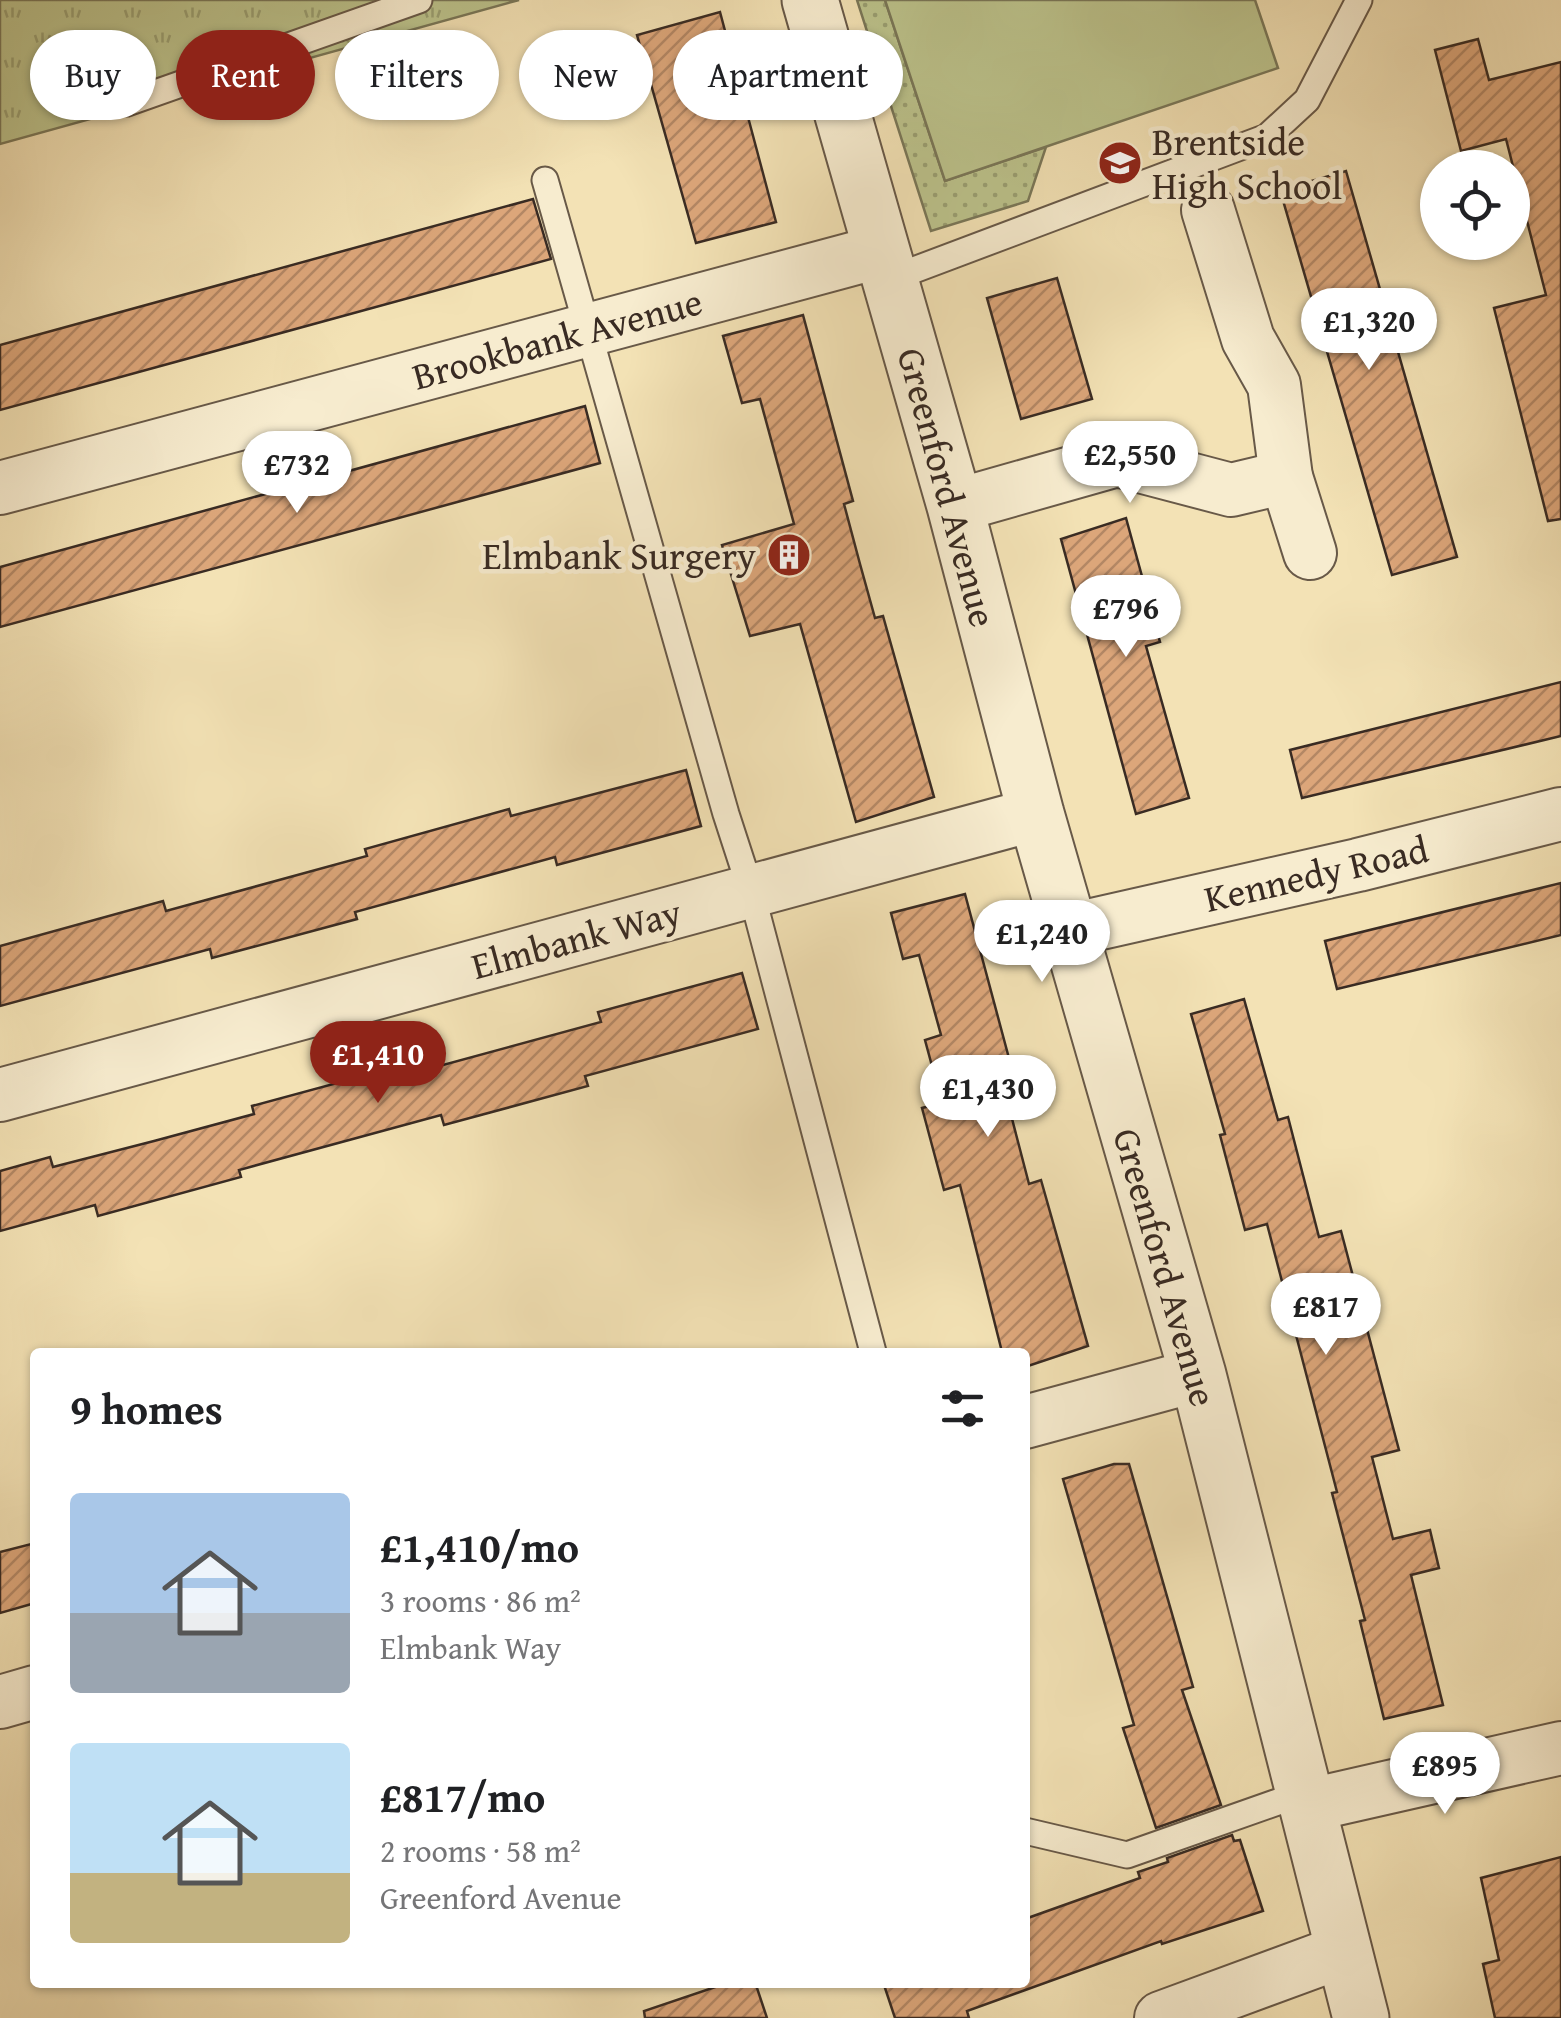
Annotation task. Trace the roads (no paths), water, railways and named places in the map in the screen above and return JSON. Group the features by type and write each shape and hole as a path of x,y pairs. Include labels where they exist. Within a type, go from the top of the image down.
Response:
{"street":[{"name":"Greenford Avenue","path":"810,0 956,506 1036,814 1198,1375 1361,2018"},
{"path":"1208,210 1248,339 1274,385 1286,477 1310,553"},
{"name":"Brookbank Avenue","path":"0,488 586,330 886,265"},
{"path":"956,506 1117,460 1231,490 1286,477"},
{"name":"Elmbank Way","path":"0,1095 1036,814"},
{"name":"Kennedy Road","path":"1070,930 1561,814"},
{"path":"1030,1421 1198,1375"},
{"path":"0,1702 30,1693"},
{"path":"1308,1799 1561,1748"},
{"path":"1160,2018 1343,1952"}],"lane":[{"path":"156,93 419,0"},
{"path":"886,265 1267,137 1307,100 1359,0"},
{"path":"545,180 720,796 751,890 872,1348"},
{"path":"1030,1832 1127,1855 1308,1799"}],"place":[{"name":"Brentside High School","path":"1120,163"},
{"name":"Elmbank Surgery","path":"789,555"}]}
